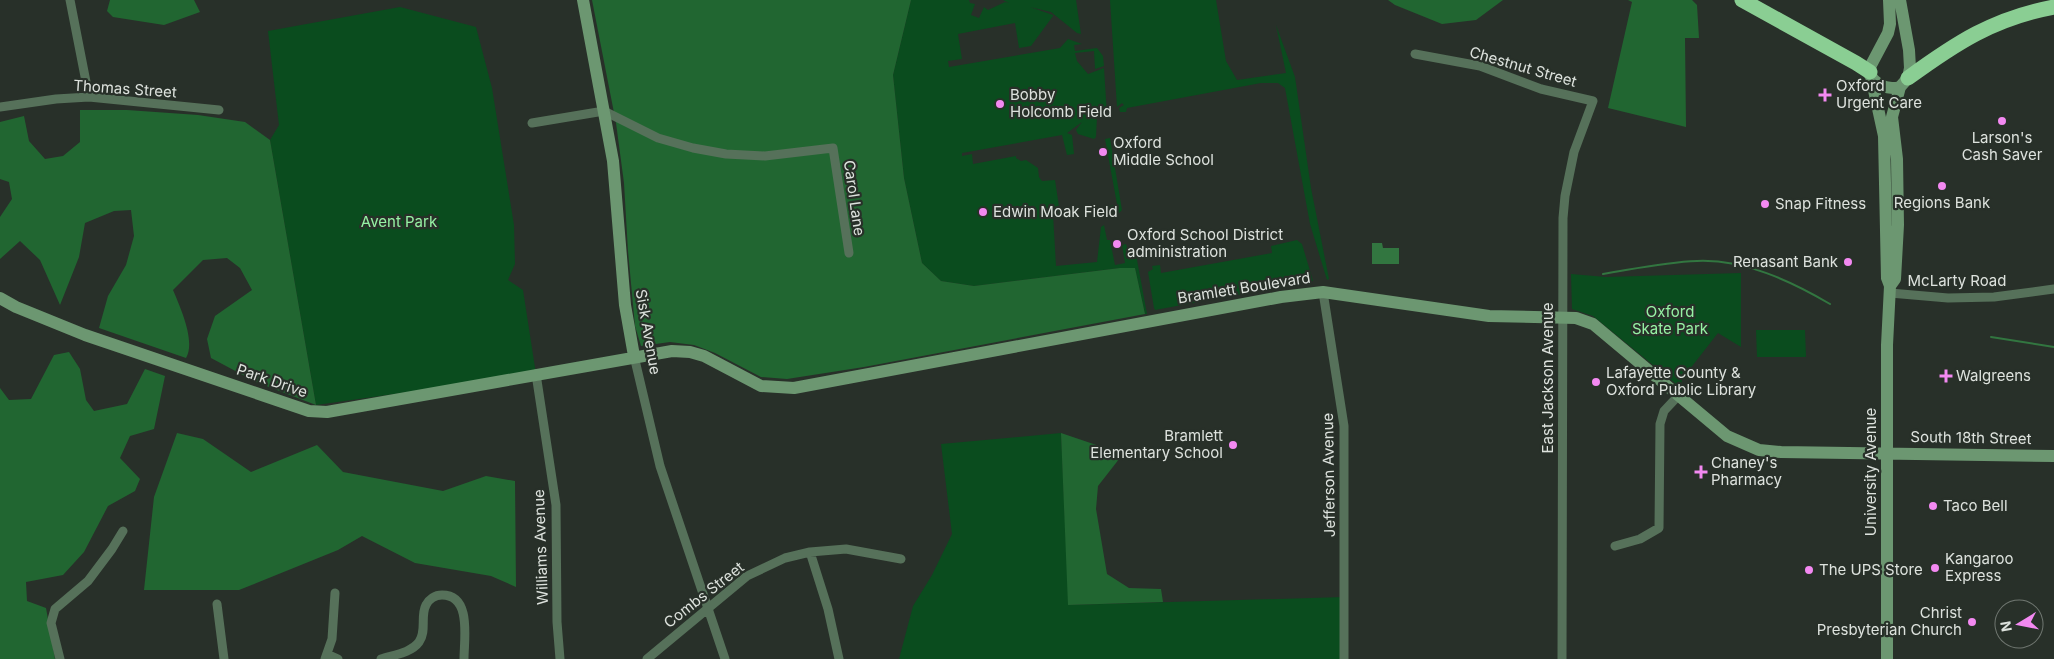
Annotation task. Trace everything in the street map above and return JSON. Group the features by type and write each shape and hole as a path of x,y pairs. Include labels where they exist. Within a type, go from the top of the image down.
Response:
{"highway":[{"path":"1742,0 1856,62 1870,74"},
{"path":"1904,82 1936,57 1966,38 2014,17 2054,8"}],"street":[{"path":"70,0 89,97"},
{"name":"Sisk Avenue","path":"583,0 613,160 625,305 634,356 660,466 725,659"},
{"path":"1889,0 1890,24 1888,33 1870,67 1870,74 1878,84 1887,87 1904,82"},
{"name":"University Avenue","path":"1887,659 1887,346 1890,290 1895,279 1898,225 1898,159 1892,117 1910,68 1910,57 1900,0"},
{"name":"Chestnut Street","path":"1415,54 1480,66 1541,89 1593,101"},
{"name":"University Avenue","path":"1870,74 1884,136 1886,278 1890,290"},
{"name":"Thomas Street","path":"0,107 56,99 89,97 218,110"},
{"name":"East Jackson Avenue","path":"1562,659 1562,248 1565,196 1574,152 1593,101"},
{"path":"532,123 604,111"},
{"name":"Carol Lane","path":"604,111 658,138 693,148 726,154 765,156 833,148 849,253"},
{"name":"McLarty Road","path":"1890,290 1948,298 1994,297 2054,289"},
{"name":"Bramlett Boulevard","path":"634,356 672,351 690,352 704,356 760,386 794,388 1252,302 1323,292 1489,316 1562,317 1585,320 1593,324 1727,436 1759,450 1887,453"},
{"name":"Jefferson Avenue","path":"1323,292 1344,426 1344,659"},
{"name":"Park Drive","path":"0,298 16,307 86,334 309,411 327,412 634,356"},
{"name":"Williams Avenue","path":"536,374 556,505 560,659"},
{"path":"1615,546 1640,540 1659,528 1660,424 1664,411 1679,395"},
{"name":"South 18th Street","path":"1887,453 2054,456"},
{"path":"60,659 51,624 55,610 88,581 122,532"},
{"name":"Combs Street","path":"647,659 747,576 784,558 810,552 850,549 901,559"},
{"path":"810,552 828,609 839,659"},
{"path":"335,593 334,625 326,657 338,659"},
{"path":"381,659 407,650 419,642 423,630 425,606 432,598 441,595 455,599 464,612 464,659"},
{"path":"217,604 224,659"}],"green space":[{"path":"911,0 969,0 970,3 975,4 971,15 979,18 984,7 988,10 1005,2 1009,3 1003,0 1076,0 1081,34 1077,33 1051,12 1030,7 1053,15 1031,46 1019,48 1015,23 958,34 962,59 948,61 949,67 1060,48 1068,39 1082,44 1074,45 1075,51 1097,48 1103,56 1104,66 1095,69 1094,51 1075,53 1077,61 1088,74 1104,68 1107,115 1097,116 1096,137 1094,139 1078,134 1076,130 1082,122 1067,133 1072,135 1074,154 1067,155 1062,135 962,153 962,156 972,154 973,164 1016,156 1021,161 1026,160 1038,168 1039,177 1042,181 1055,180 1060,213 1053,214 1056,266 1097,262 1101,227 1104,225 1107,240 1110,240 1115,265 1125,263 1122,245 1126,244 1128,251 1135,249 1147,314 1145,314 1135,268 1120,268 974,286 941,281 922,263 904,178 893,75"},
{"path":"1110,0 1216,0 1226,61 1237,80 1286,73 1276,25 1295,77 1311,188 1329,279 1327,280 1310,224 1285,88 1278,83 1261,83 1127,108 1126,112 1120,112 1119,108 1124,105 1122,103 1117,107"},
{"name":"Avent Park","path":"400,7 476,27 492,88 514,225 515,264 508,280 523,290 536,374 316,405 270,140 279,125 268,31"},
{"path":"1110,138 1122,210 1113,215 1106,212 1107,207 1117,204 1105,139"},
{"path":"1297,240 1302,244 1313,281 1155,310 1154,308 1148,272 1153,269 1152,266 1160,265 1161,273 1272,253 1271,246"},
{"name":"Oxford Skate Park","path":"1741,273 1741,347 1718,333 1682,379 1681,388 1593,316 1572,309 1571,274 1606,277"},
{"path":"1756,330 1805,330 1806,357 1757,357"},
{"path":"1061,433 1069,605 1344,597 1344,659 899,659 913,606 932,575 952,534 941,444"}],"shaded area":[{"path":"110,0 194,0 200,12 164,25 113,17 107,11"},
{"path":"592,0 911,0 893,75 904,178 922,263 941,281 974,286 1120,268 1135,268 1145,314 864,367 787,379 761,377 715,353 694,345 670,342 641,346 635,326 624,183 616,123"},
{"path":"1388,0 1503,0 1476,20 1442,24 1395,5"},
{"path":"1628,0 1692,0 1697,5 1699,38 1685,38 1686,127 1608,108 1632,2"},
{"path":"80,110 127,110 198,115 245,122 270,140 316,405 256,382 211,358 207,339 215,316 252,290 240,268 227,258 203,260 173,290 188,333 189,351 186,358 99,328 108,296 126,265 134,236 131,210 114,211 85,223 79,257 60,305 40,260 20,241 0,259 0,217 12,199 9,182 0,179 0,122 24,116 29,141 45,159 63,156 80,142"},
{"path":"1372,243 1382,243 1383,248 1399,248 1399,264 1372,264"},
{"path":"69,352 80,369 86,400 94,411 127,404 145,369 165,376 154,429 130,436 120,458 140,479 135,491 108,506 84,552 63,575 26,582 27,601 46,608 55,659 0,659 0,388 9,400 31,399 54,355"},
{"path":"177,433 203,439 251,472 317,445 343,472 443,491 486,476 515,481 516,587 491,576 415,563 362,536 338,550 239,590 144,590 154,497"},
{"path":"1061,433 1123,454 1098,486 1096,509 1107,574 1129,588 1161,589 1163,602 1068,605"}],"waterway":[{"path":"1603,274 1650,266 1715,261 1766,273 1799,287 1830,304"},
{"path":"1991,337 2054,347"}],"place":[{"name":"Oxford Urgent Care","path":"1825,95"},
{"name":"Bobby Holcomb Field","path":"1000,104"},
{"name":"Larson's Cash Saver","path":"2002,121"},
{"name":"Oxford Middle School","path":"1103,152"},
{"name":"Regions Bank","path":"1942,186"},
{"name":"Snap Fitness","path":"1765,204"},
{"name":"Edwin Moak Field","path":"983,212"},
{"name":"Oxford School District administration","path":"1117,244"},
{"name":"Renasant Bank","path":"1848,262"},
{"name":"Walgreens","path":"1946,376"},
{"name":"Lafayette County & Oxford Public Library","path":"1596,382"},
{"name":"Bramlett Elementary School","path":"1233,445"},
{"name":"Chaney's Pharmacy","path":"1701,472"},
{"name":"Taco Bell","path":"1933,506"},
{"name":"Kangaroo Express","path":"1935,568"},
{"name":"The UPS Store","path":"1809,570"},
{"name":"Christ Presbyterian Church","path":"1972,622"}]}
